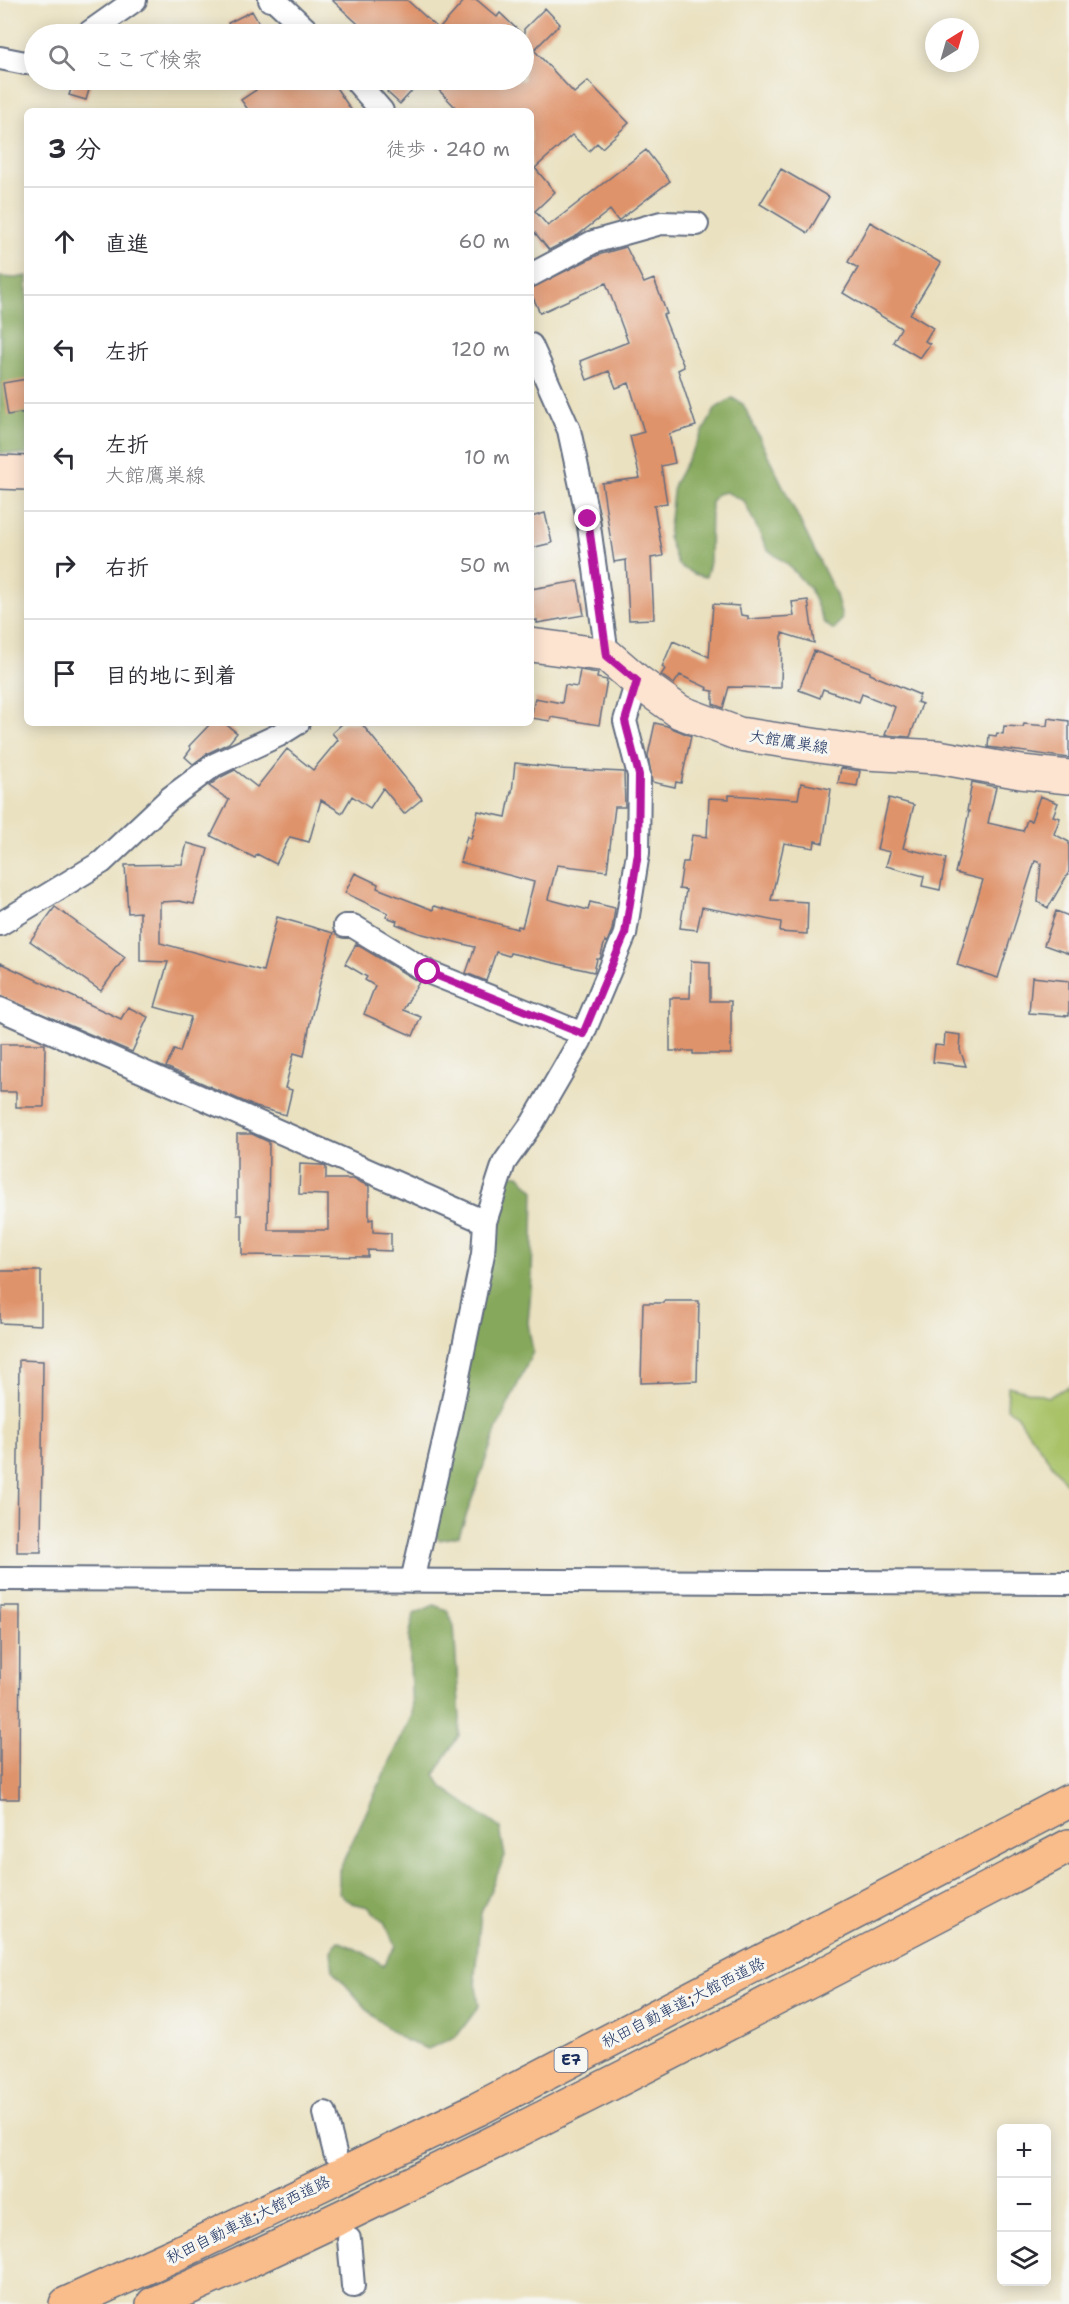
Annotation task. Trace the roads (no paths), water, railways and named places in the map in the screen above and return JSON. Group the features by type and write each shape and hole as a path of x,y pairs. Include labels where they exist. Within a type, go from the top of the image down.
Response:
{"highway":[{"name":"秋田自動車道;大館西道路","path":"66,2304 191,2247 478,2109 1069,1801"},
{"name":"E7","path":"153,2304 210,2279 496,2141 873,1950 1069,1846"}],"main road":[{"path":"0,472 24,473"},
{"path":"534,645 607,656"},
{"name":"大館鷹巣線","path":"607,656 680,712 740,734 866,753 938,757 1021,772 1069,777"}],"street":[{"path":"101,24 135,0"},
{"path":"270,0 276,1 300,24"},
{"path":"0,58 24,63"},
{"path":"364,90 379,108"},
{"path":"534,273 593,242 661,223 697,224"},
{"path":"534,352 569,430 588,519 607,656"},
{"path":"412,1581 481,1265 485,1222 504,1163 533,1122 583,1034 625,934 638,853 639,775 625,721 637,681"},
{"path":"0,924 102,862 170,798 213,765 279,735 293,726"},
{"path":"345,926 353,926 428,972 583,1034"},
{"path":"0,1009 485,1222"},
{"path":"0,1579 1069,1583"},
{"path":"325,2113 335,2153"},
{"path":"349,2239 353,2286"}]}
